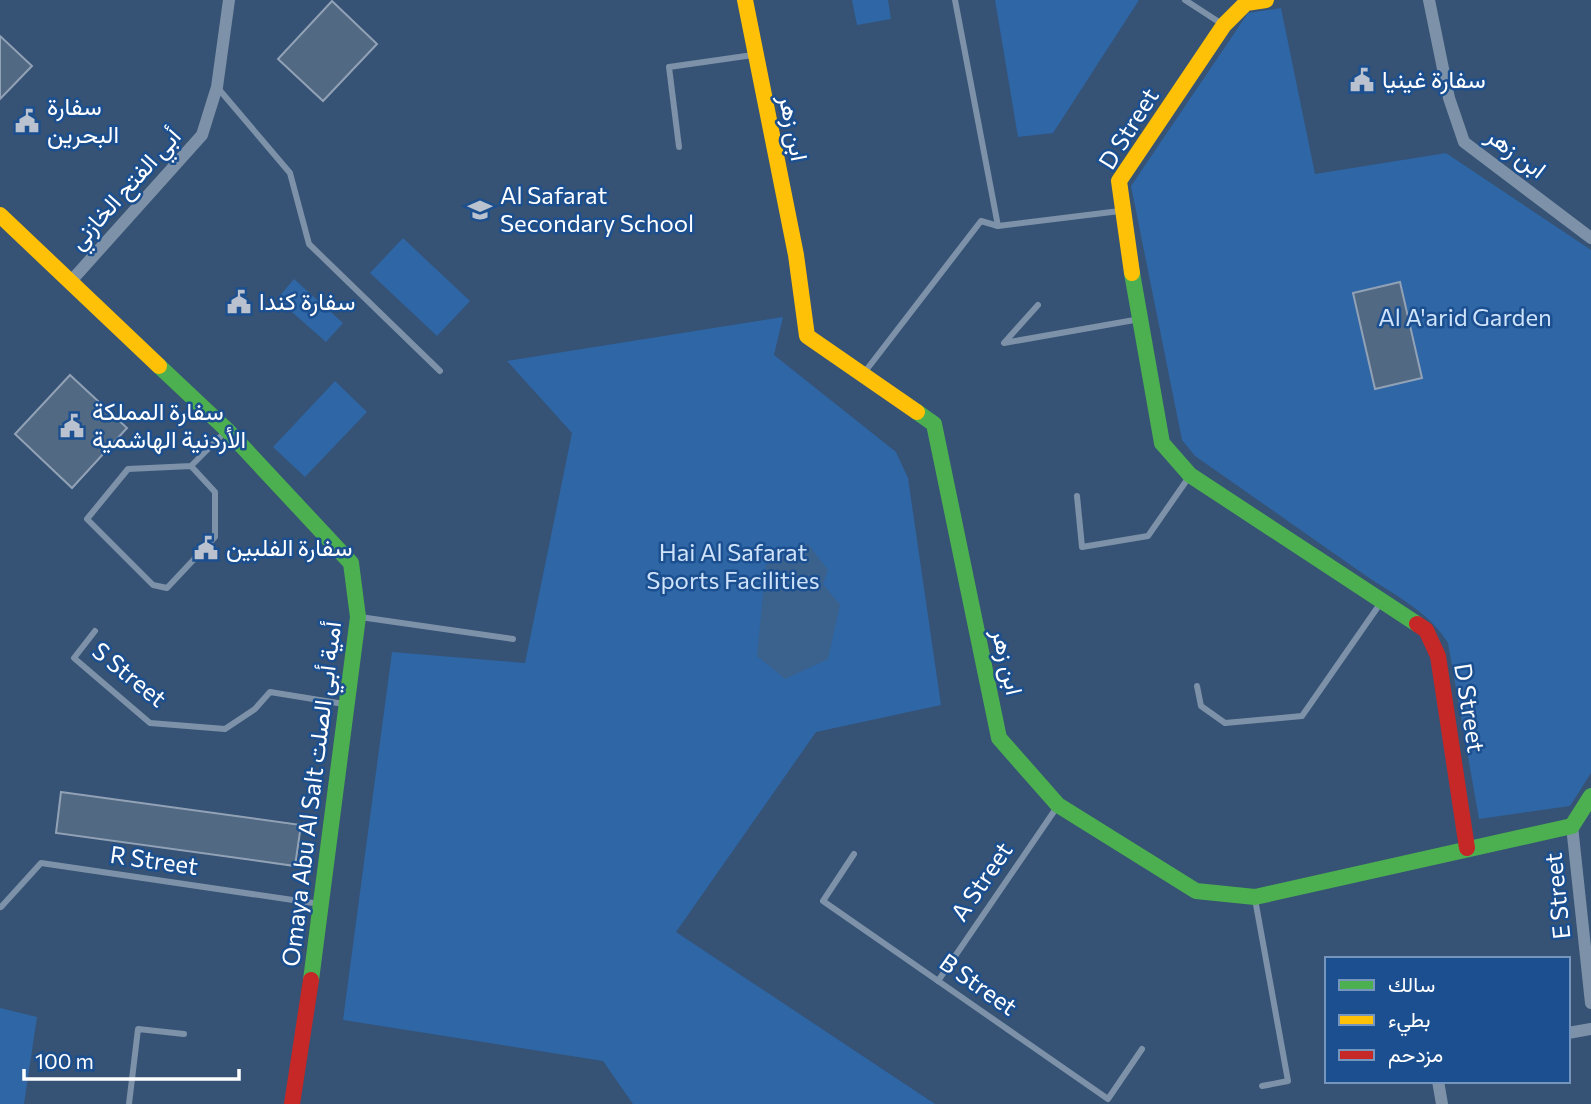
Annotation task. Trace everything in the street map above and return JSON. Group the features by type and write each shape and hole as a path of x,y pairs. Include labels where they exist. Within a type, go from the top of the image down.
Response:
{"street":[{"name":"أبي الفتح الخازني","path":"72,280 202,135 218,87 229,0"},
{"name":"ابن زهر","path":"745,0 796,255 807,336 934,424 999,738 1058,805 1196,891 1255,897 1572,826"},
{"name":"D Street","path":"1266,0 1246,3 1224,25 1119,181 1121,211 1162,443 1190,475 1426,630 1438,656 1467,848"},
{"name":"ابن زهر","path":"1429,0 1449,98 1464,142 1591,238"},
{"name":"Omaya Abu Al Salt أمية أبي الصلت","path":"0,215 72,280 227,430 351,563 358,617 344,704 292,1104"},
{"path":"1572,826 1591,796"},
{"name":"E Street","path":"1572,826 1591,1003"},
{"path":"1570,1033 1591,1029"},
{"path":"1438,1083 1442,1104"}],"lane":[{"path":"955,0 998,226"},
{"path":"1185,0 1224,25"},
{"path":"679,147 669,66 755,55"},
{"path":"218,87 290,173 309,243 440,371"},
{"path":"863,374 981,221 998,226 1121,211"},
{"path":"1038,305 1004,343 1142,319"},
{"path":"191,466 215,492 215,537 167,588 153,585 87,519 128,470 191,466 227,430"},
{"path":"1077,496 1082,547 1148,537 1190,475"},
{"path":"1197,686 1200,706 1225,723 1302,716 1383,600"},
{"path":"358,617 513,639"},
{"name":"S Street","path":"95,631 74,658 149,723 225,729 255,709 270,692 344,704"},
{"name":"A Street","path":"938,981 1058,805"},
{"name":"B Street","path":"854,854 823,901 1108,1099 1142,1049"},
{"name":"R Street","path":"1,907 41,863 320,904"},
{"path":"1255,897 1288,1081 1262,1086"},
{"path":"129,1104 138,1029 184,1034"}],"green space":[{"path":"852,0 888,0 891,19 857,25"},
{"path":"995,0 1139,0 1053,133 1018,137"},
{"name":"Al A'arid Garden","path":"1281,8 1315,174 1446,153 1591,250 1591,773 1570,806 1479,819 1448,643 1440,631 1409,604 1195,456 1182,440 1131,186 1248,13"},
{"path":"403,238 470,301 437,336 370,273"},
{"path":"294,279 343,323 326,342 277,299"},
{"name":"Hai Al Safarat Sports Facilities","path":"783,317 774,355 896,452 908,478 941,705 816,732 676,932 935,1104 633,1104 603,1061 343,1020 392,652 525,663 572,433 507,361"},
{"path":"335,381 367,412 305,477 273,447"},
{"path":"0,1008 37,1017 24,1104 0,1104"}],"shaded area":[{"path":"808,544 828,570 823,584 840,605 828,659 785,679 757,656 766,565"}],"building":[{"path":"332,1 377,44 323,101 278,59"},
{"path":"0,36 32,66 0,99"},
{"path":"1400,282 1422,378 1375,389 1353,293"},
{"path":"70,375 127,428 72,488 15,434"},
{"path":"61,792 301,825 295,866 56,833"}],"traffic: fast":[{"path":"1132,273 1162,443 1190,475 1417,624"},
{"path":"159,366 227,430 351,563 358,617 311,980"},
{"path":"917,412 934,424 999,738 1058,805 1196,891 1255,897 1572,826 1591,796"}],"traffic: slow":[{"path":"745,0 796,255 807,336 917,412"},
{"path":"1132,273 1119,181 1224,25 1246,3 1266,0"},
{"path":"0,215 159,366"}],"traffic: jam":[{"path":"1417,624 1426,630 1438,656 1467,848"},
{"path":"292,1104 311,980"}],"place":[{"name":"سفارة غينيا","path":"1362,80"},
{"name":"سفارة البحرين","path":"27,121"},
{"name":"Al Safarat Secondary School","path":"480,210"},
{"name":"سفارة كندا","path":"239,302"},
{"name":"سفارة المملكة الأردنية الهاشمية","path":"72,426"},
{"name":"سفارة الفلبين","path":"206,548"}]}
